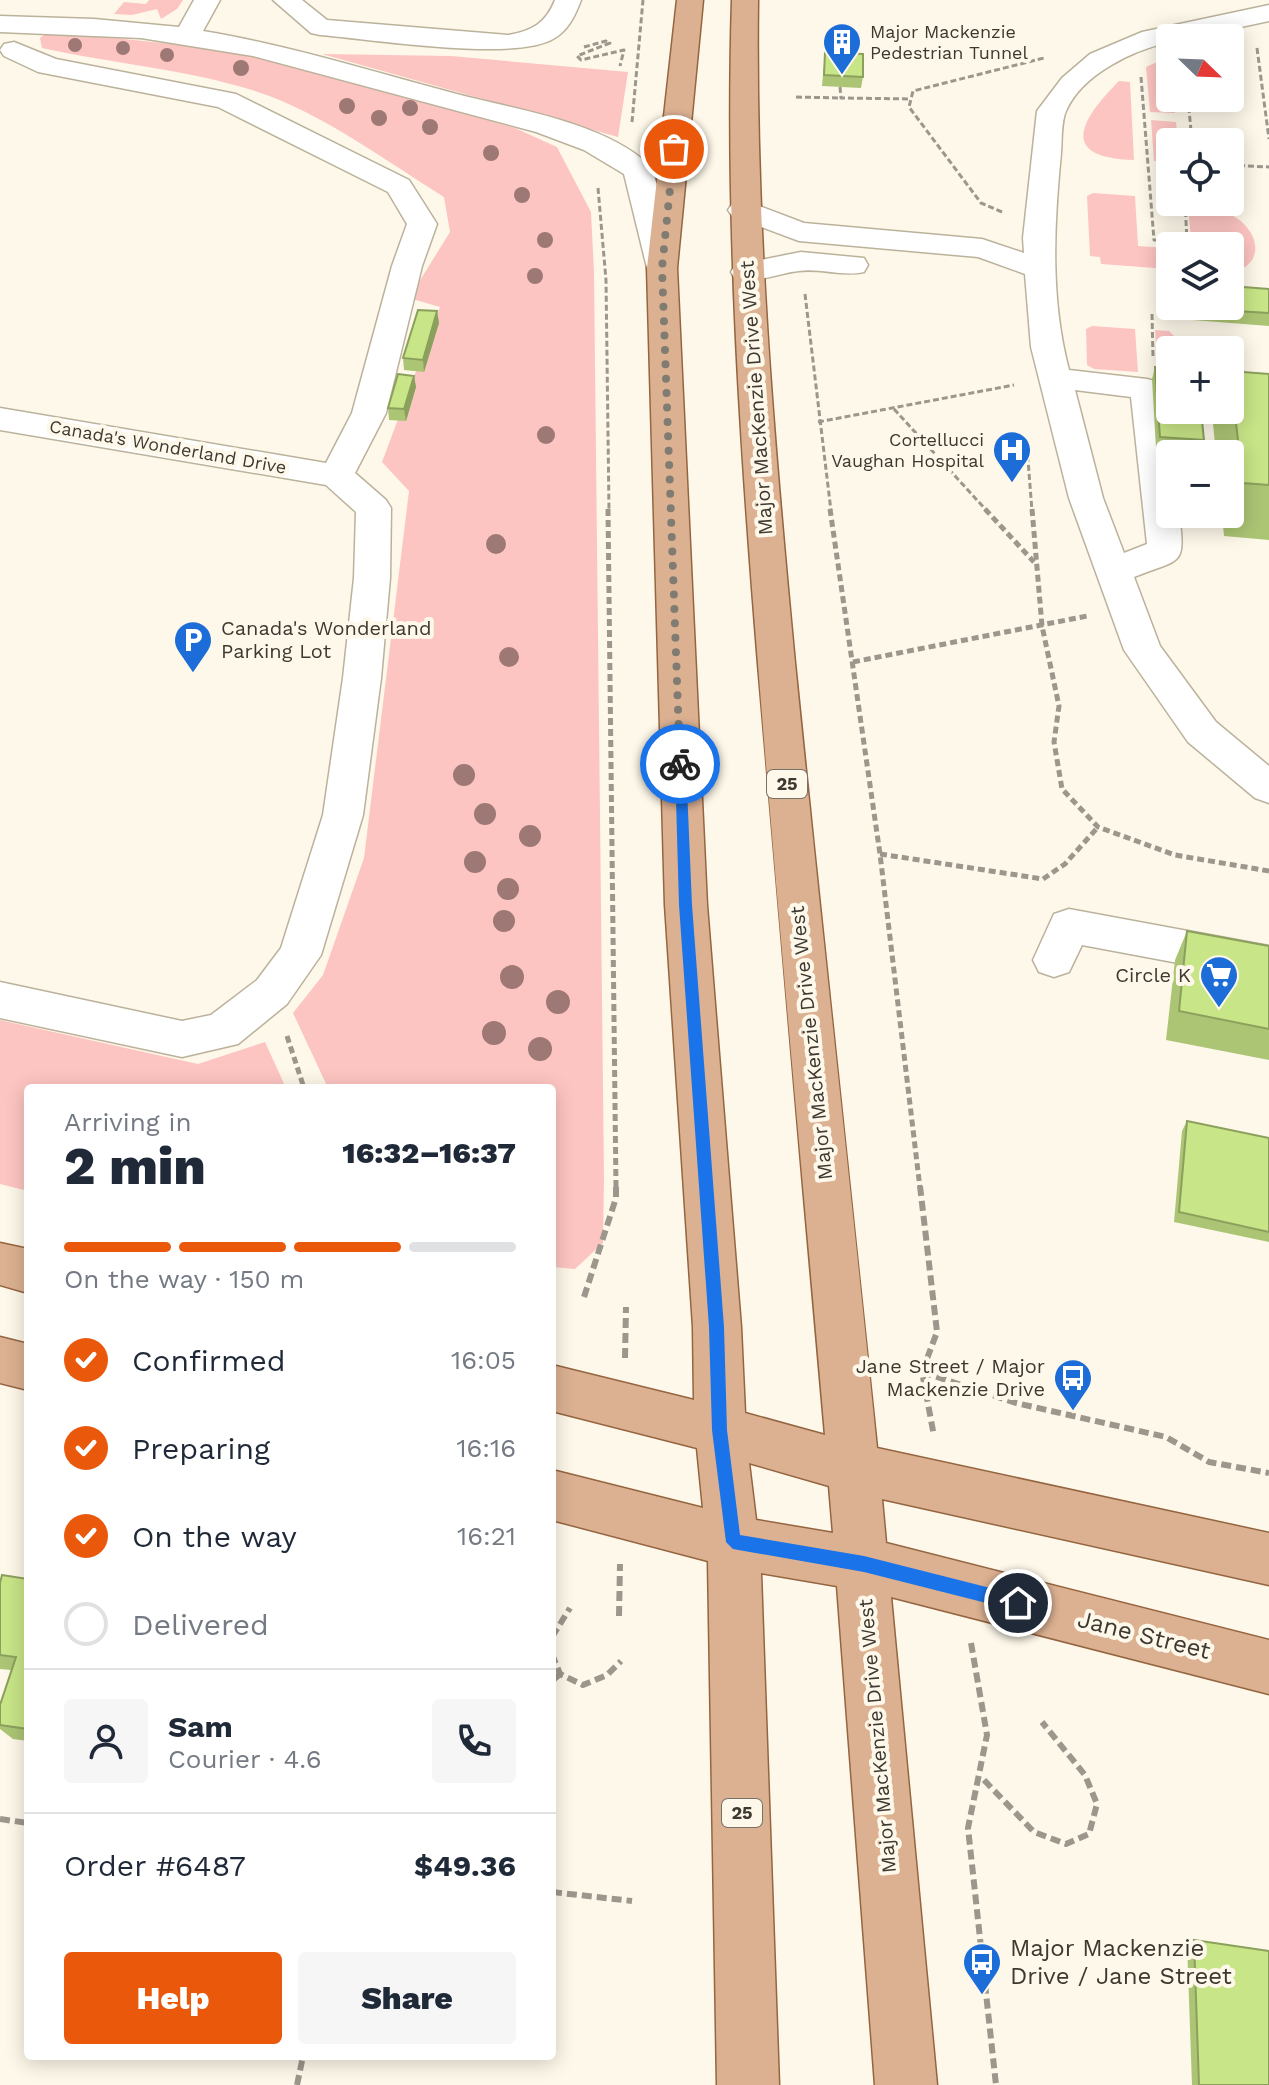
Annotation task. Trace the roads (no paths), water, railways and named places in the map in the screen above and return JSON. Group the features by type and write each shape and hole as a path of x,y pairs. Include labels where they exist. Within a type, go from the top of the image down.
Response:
{"main road":[{"name":"25","path":"690,0 662,268 686,905 716,1311 720,1430 733,1542 739,1660 748,2085"},
{"name":"Major MacKenzie Drive West","path":"745,0 742,97 746,272 797,907 864,1564 906,2085"},
{"path":"0,1264 24,1270"},
{"path":"0,1360 24,1366"},
{"path":"556,1389 720,1430 853,1468 1269,1559"},
{"name":"Jane Street","path":"556,1496 733,1542 864,1564 1269,1667"}],"street":[{"path":"187,36 207,0"},
{"path":"294,3 320,27 508,43 536,39 556,25 568,0"},
{"path":"1269,13 1152,38 1100,60 1072,84 1051,111 1040,254 1047,347 1086,498 1143,650 1202,732 1269,788"},
{"path":"5,47 38,24 187,36 339,71 572,134 611,151 638,170 662,268"},
{"path":"0,1000 182,1039 223,1031 272,992 300,955 343,815 372,578 374,508 336,476 369,413 407,266 422,224 399,186 226,100 48,66 5,47"},
{"path":"743,210 799,232 1040,254"},
{"path":"746,272 801,261 999,274 1040,254"},
{"path":"1055,378 1147,389 1166,550 1113,571"},
{"name":"Canada's Wonderland Drive","path":"0,419 336,476"},
{"path":"1054,960 1069,926 1269,963"}],"place":[{"name":"Major Mackenzie Pedestrian Tunnel","path":"842,76"},
{"name":"Cortellucci Vaughan Hospital","path":"1012,484"},
{"name":"Canada's Wonderland Parking Lot","path":"193,674"},
{"name":"Circle K","path":"1219,1009"},
{"name":"Jane Street / Major Mackenzie Drive","path":"1073,1412"},
{"name":"Major Mackenzie Drive / Jane Street","path":"982,1996"}]}
